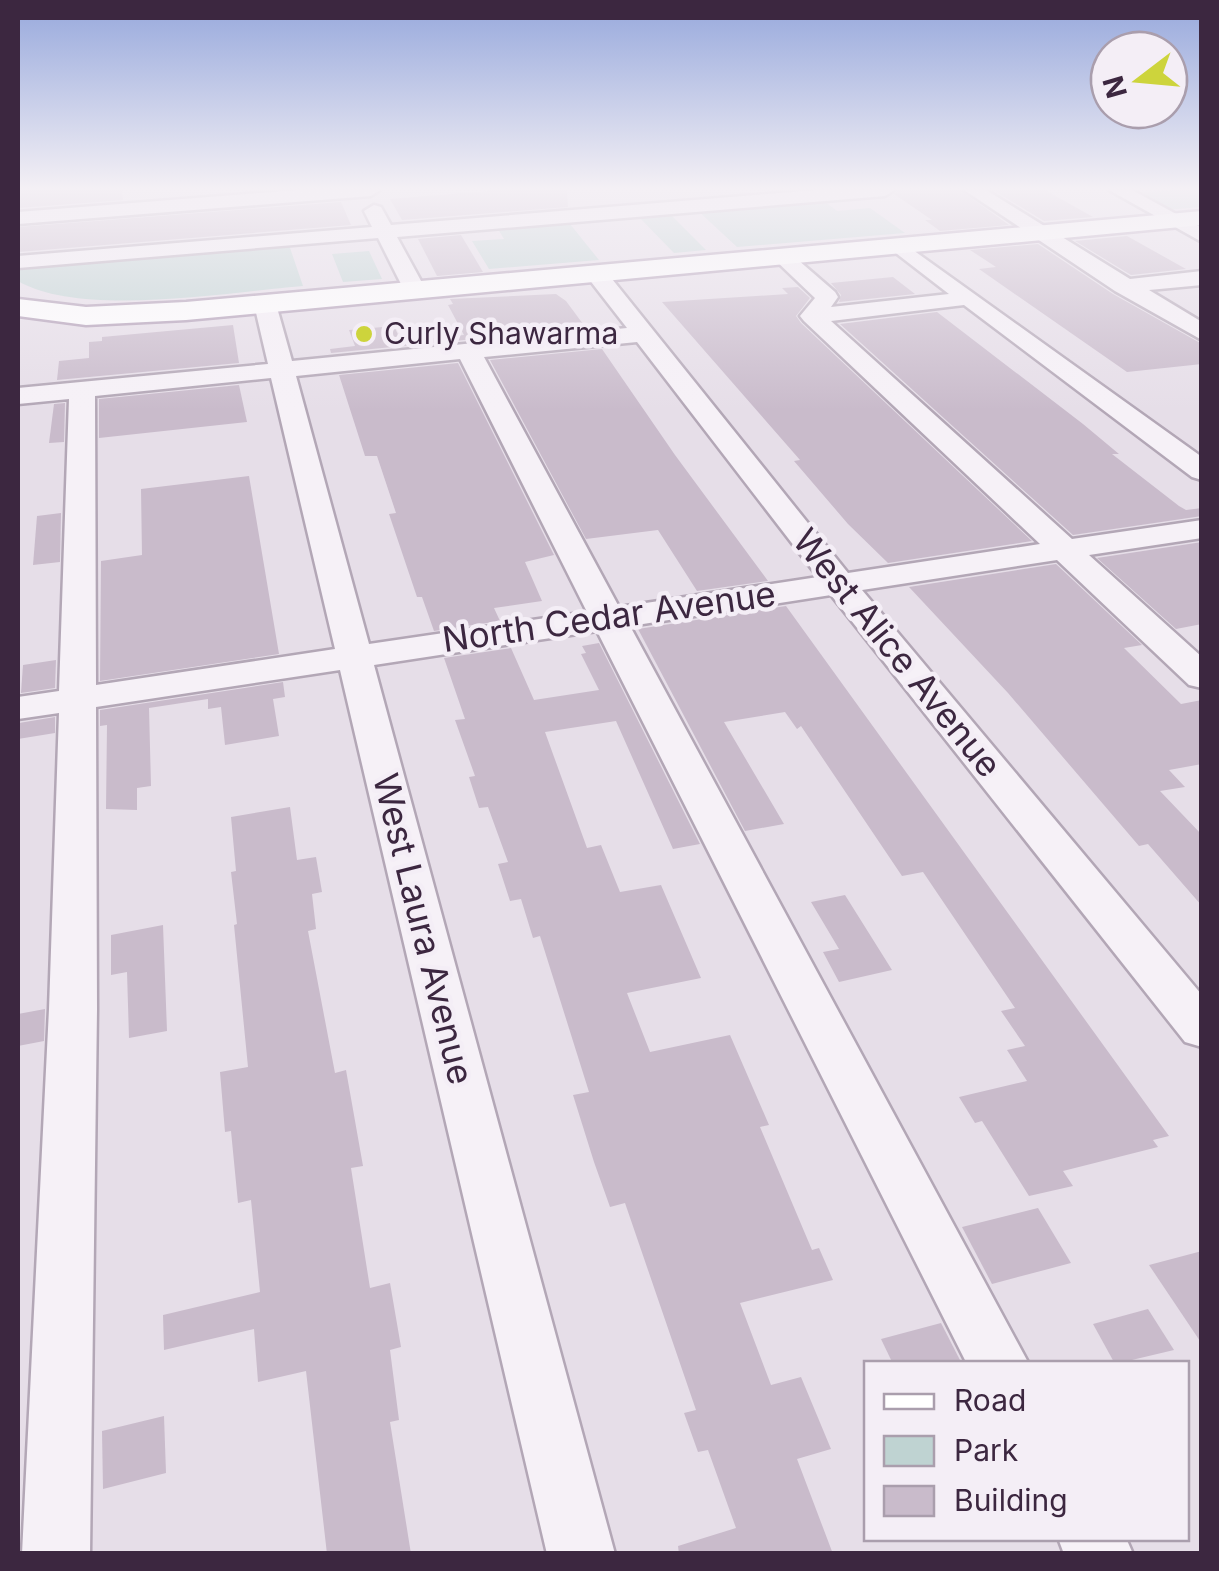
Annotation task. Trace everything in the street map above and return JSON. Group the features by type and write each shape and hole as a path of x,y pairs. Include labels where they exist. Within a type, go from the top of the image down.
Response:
{"main road":[{"path":"18,308 118,316 714,263"}],"street":[{"path":"402,263 415,290"},
{"path":"790,263 827,297 818,309 823,314"},
{"path":"922,263 1202,471"},
{"path":"1087,263 1202,333"},
{"name":"West Alice Avenue","path":"596,274 839,582 1202,1029"},
{"path":"1124,286 1202,278"},
{"path":"969,298 812,316 1202,678"},
{"name":"West Laura Avenue","path":"265,304 581,1554"},
{"path":"18,396 642,334"},
{"path":"468,351 611,616 997,1361"},
{"path":"56,1554 73,1009 82,390"},
{"name":"North Cedar Avenue","path":"18,708 1202,529"}],"green space":[{"path":"295,263 303,286 156,300 79,298 45,292 18,281 18,266"},
{"path":"336,263 375,263 382,279 343,282"},
{"path":"486,263 559,263 489,269"}],"building":[{"path":"430,263 478,263 483,272 437,276"},
{"path":"990,263 1067,263 1202,344 1202,364 1127,372 979,269 996,267"},
{"path":"1112,263 1176,263 1186,269 1131,275"},
{"path":"893,277 915,294 839,302 841,295 831,283"},
{"path":"798,287 810,298 796,316 801,323 1032,541 888,563 848,524 794,461 800,460 662,302 788,294 782,288"},
{"path":"556,294 586,328 331,353 330,349 355,346 349,330 394,326 401,341 464,335 448,305 453,304 450,299"},
{"path":"937,312 1083,424 1119,454 1112,454 1179,506 1186,510 1202,508 1202,516 1073,535 840,324"},
{"path":"233,325 239,363 57,380 59,361 89,358 89,342 102,341 102,337"},
{"path":"602,349 768,581 697,591 658,530 586,539 490,360"},
{"path":"458,363 554,555 525,562 542,601 494,608 500,621 434,631 422,597 417,597 389,514 396,513 377,456 365,456 339,375"},
{"path":"239,385 247,422 99,438 99,399"},
{"path":"65,403 64,442 49,443 54,404"},
{"path":"249,476 279,654 100,681 101,561 142,555 141,489"},
{"path":"61,513 60,562 33,565 37,516"},
{"path":"1202,542 1202,624 1176,629 1097,558"},
{"path":"1056,564 1142,645 1124,648 1181,704 1202,700 1202,764 1169,770 1185,787 1160,791 1202,835 1202,906 1148,844 1139,846 1008,693 909,587"},
{"path":"786,606 1169,1136 1153,1140 1158,1147 1063,1171 1073,1186 1029,1196 982,1121 975,1123 959,1097 1027,1081 1007,1050 1025,1046 1001,1011 1015,1008 923,872 902,876 801,726 797,729 785,712 724,722 784,824 745,831 638,629"},
{"path":"599,643 700,844 673,849 616,721 545,732 587,848 601,845 620,892 661,885 701,978 627,993 650,1052 730,1035 769,1125 760,1127 812,1250 819,1248 833,1280 740,1303 771,1385 801,1377 831,1449 797,1459 833,1554 679,1554 678,1546 736,1528 708,1450 698,1452 684,1413 696,1410 625,1203 610,1207 594,1162 573,1095 589,1092 540,936 533,938 521,899 510,901 498,864 508,862 488,807 479,808 469,777 475,776 455,720 465,719 444,658 511,648 534,700 599,690 581,654 586,653 582,646"},
{"path":"56,660 55,688 21,693 23,665"},
{"path":"283,682 285,697 273,699 279,736 225,745 221,707 208,709 208,699 149,708 151,786 137,788 137,810 106,809 107,725 100,726 100,710"},
{"path":"55,717 55,733 18,739 19,723"},
{"path":"290,807 297,860 316,857 322,892 312,894 316,929 308,931 335,1073 346,1070 363,1166 351,1168 370,1288 390,1283 401,1347 390,1350 399,1420 390,1422 411,1554 327,1554 306,1371 258,1382 254,1329 164,1350 163,1315 260,1292 251,1200 238,1203 231,1131 225,1132 220,1072 248,1067 234,925 237,924 231,872 236,871 231,817"},
{"path":"845,895 892,970 839,982 823,952 839,949 811,902"},
{"path":"163,925 167,1031 129,1038 127,972 111,975 111,935"},
{"path":"45,1009 44,1041 18,1046 18,1014"},
{"path":"1038,1208 1071,1263 992,1284 962,1227"},
{"path":"1202,1251 1202,1344 1149,1265"},
{"path":"1148,1309 1174,1350 1113,1361 1093,1324"},
{"path":"941,1323 960,1361 892,1361 881,1339"},
{"path":"164,1416 166,1473 103,1489 102,1431"}],"place":[{"name":"Curly Shawarma","path":"364,334"}]}
